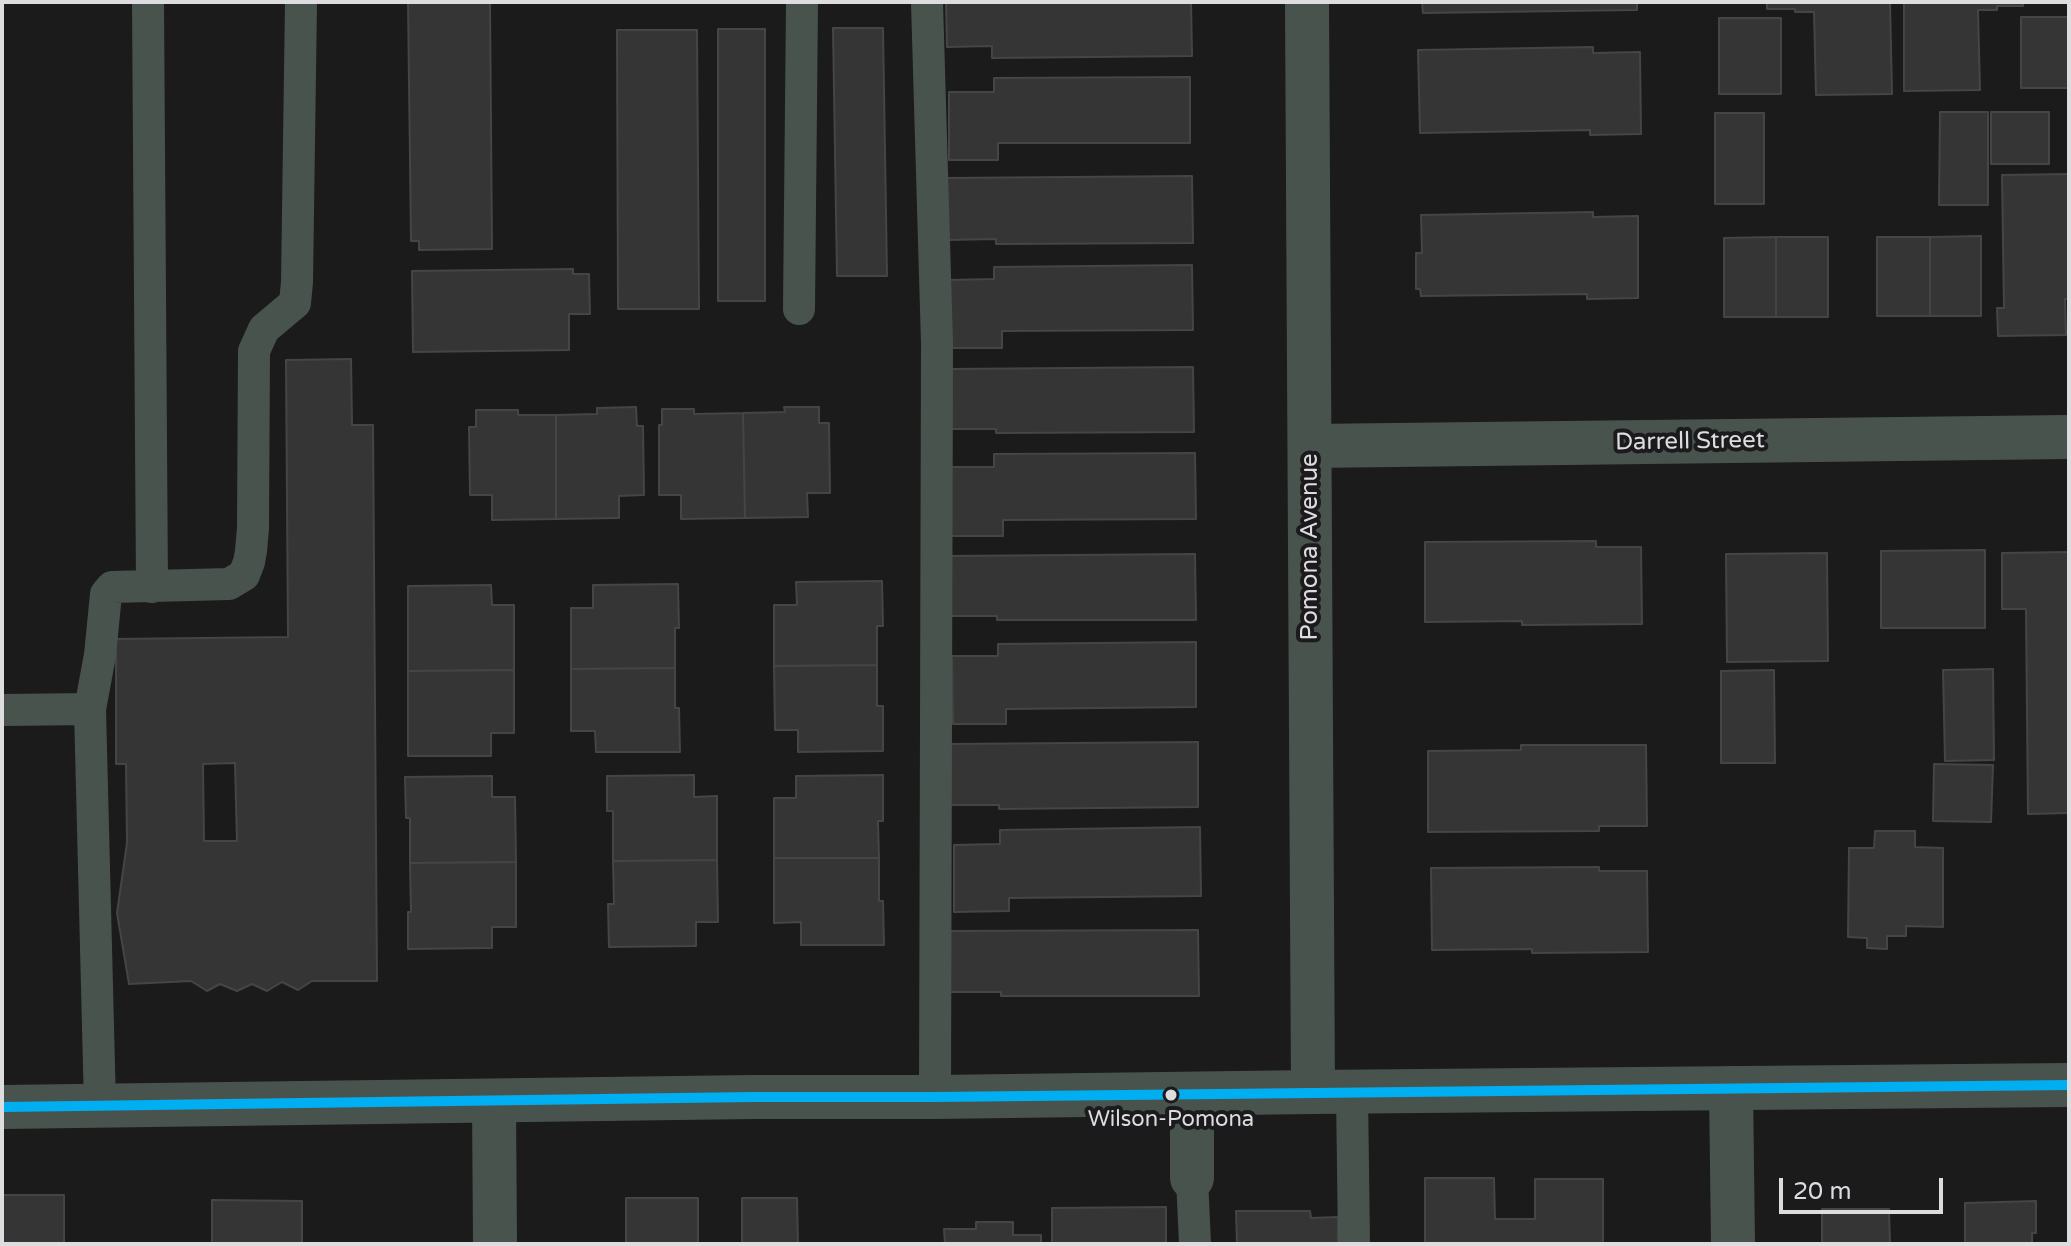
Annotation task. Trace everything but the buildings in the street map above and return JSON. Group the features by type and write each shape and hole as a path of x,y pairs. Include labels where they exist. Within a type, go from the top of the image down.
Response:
{"street":[{"name":"Pomona Avenue","path":"1307,2 1310,446 1333,1092"},
{"name":"Darrell Street","path":"1310,446 2069,437"},
{"path":"2,1107 2069,1085"},
{"path":"1731,1088 1733,1244"},
{"path":"1192,1095 1192,1178"},
{"path":"494,1102 495,1244"}],"lane":[{"path":"148,2 152,587"},
{"path":"100,1106 90,709 100,655 106,594 112,587 229,584 244,575 249,562 253,528 254,351 264,329 295,303 297,282 301,2"},
{"path":"799,309 802,2"},
{"path":"927,2 937,343 935,1097"},
{"path":"2,710 90,709"},
{"path":"1333,1092 1354,1244"},
{"path":"1192,1178 1195,1244"}],"transit line":[{"path":"2,1107 2069,1085"}],"place":[{"name":"Wilson-Pomona","path":"1171,1095"}]}
